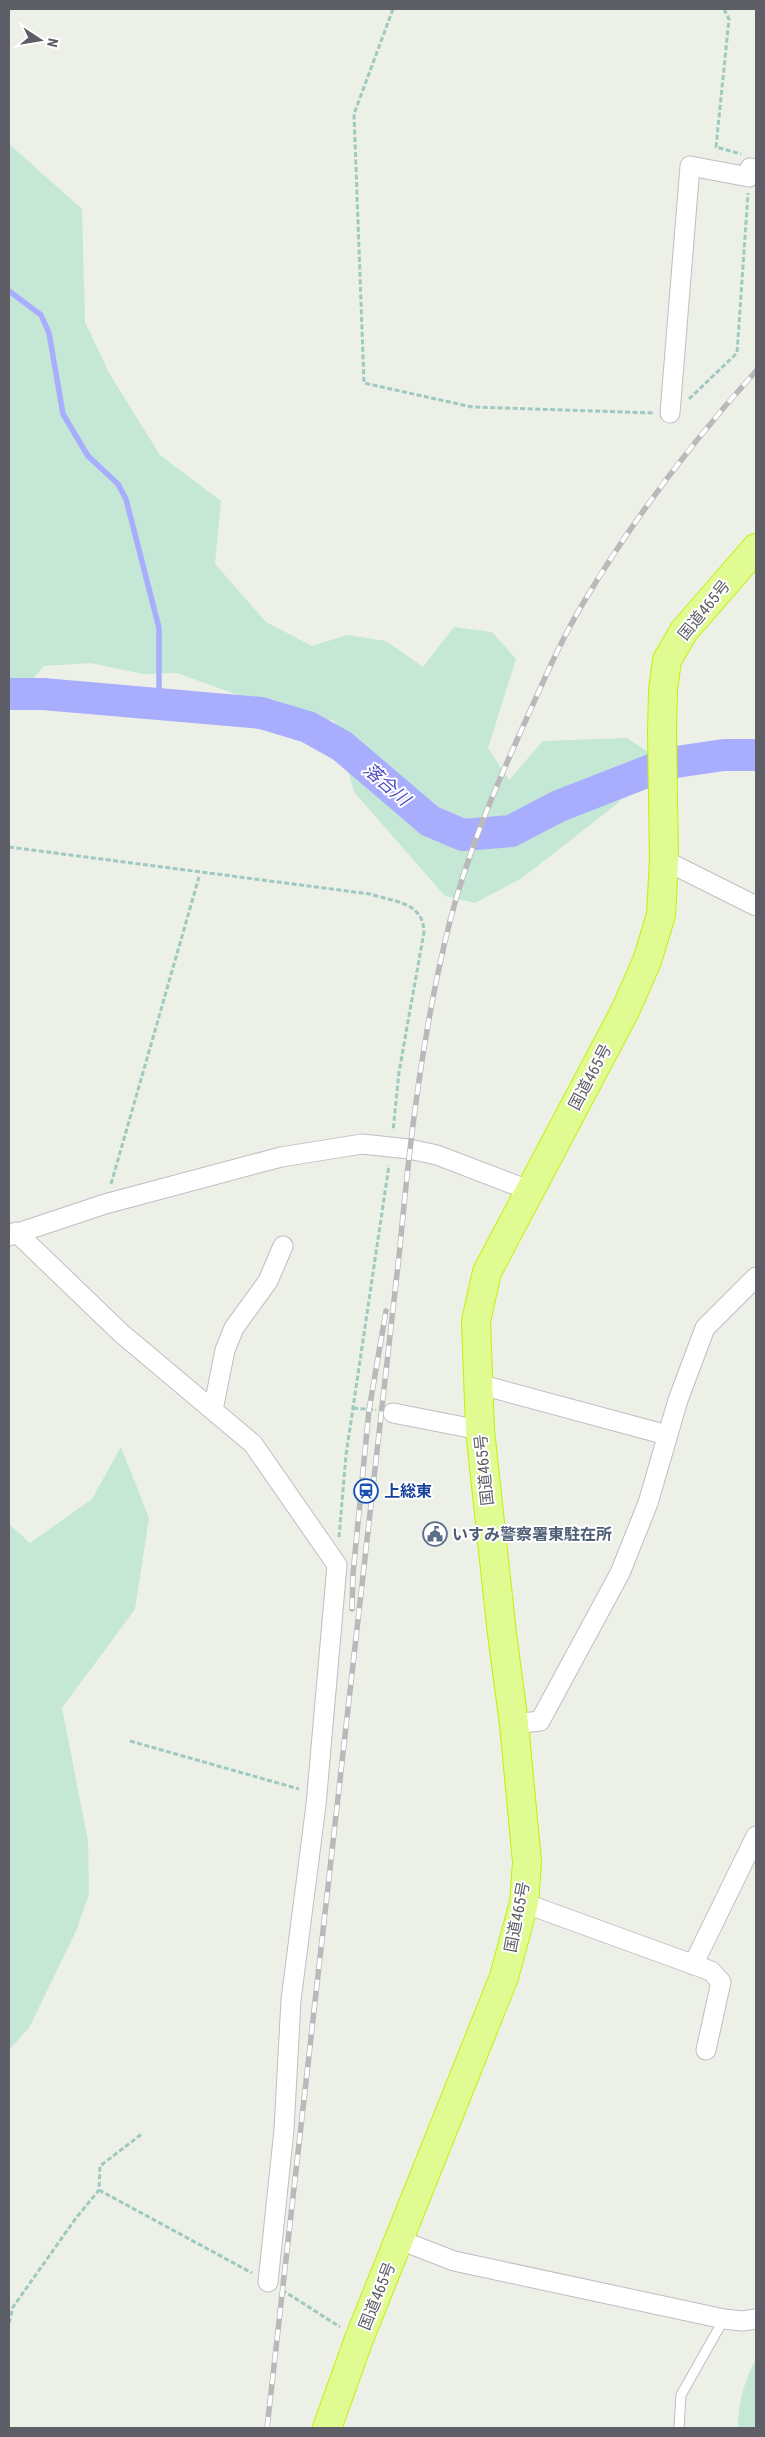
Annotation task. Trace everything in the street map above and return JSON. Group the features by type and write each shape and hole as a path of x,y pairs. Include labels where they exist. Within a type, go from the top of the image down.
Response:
{"highway":[{"name":"国道465号","path":"327,2428 359,2339 504,1977 524,1903 527,1862 514,1724 502,1634 480,1430 476,1321 488,1272 625,1011 647,961 661,915 664,860 662,732 667,660 684,630 755,550"}],"street":[{"path":"670,413 690,166 752,171"},
{"path":"664,860 756,906"},
{"path":"268,2282 284,2130 291,2000 317,1794 337,1565 254,1444 121,1333 12,1234 105,1204 281,1157 362,1144 437,1154 531,1191"},
{"path":"213,1410 225,1350 234,1328 268,1281 283,1246"},
{"path":"514,1724 540,1721 616,1582 648,1503 678,1400 705,1328 756,1277"},
{"path":"478,1384 668,1435"},
{"path":"394,1413 480,1430"},
{"path":"693,1965 756,1836"},
{"path":"524,1903 711,1972 721,1982 706,2050"},
{"path":"400,2240 454,2261 724,2319 742,2321 756,2319"}],"lane":[{"path":"679,2428 681,2395 724,2319"}],"path":[{"path":"393,9 354,114 364,383 472,407 674,414 737,353 752,171 750,158 716,147 728,19 724,9"},
{"path":"9,847 370,894 414,908 424,920 424,932 399,1072 392,1147 346,1455 337,1565"},
{"path":"105,1204 199,877"},
{"path":"353,1408 394,1413"},
{"path":"361,1414 362,1409"},
{"path":"130,1741 317,1794"},
{"path":"9,2323 13,2307 76,2218 99,2190 100,2166 143,2133"},
{"path":"99,2190 268,2282 359,2339"}],"green space":[{"path":"9,144 82,209 85,322 109,373 160,455 221,501 215,564 266,622 312,646 347,635 386,641 423,667 454,627 492,632 516,659 488,748 509,780 543,741 627,738 651,754 617,804 522,878 475,903 445,896 354,792 334,721 274,708 177,673 143,674 91,663 44,666 9,706"},
{"path":"121,1447 149,1518 135,1609 62,1708 88,1841 89,1894 76,1931 29,2028 9,2050 9,1524 30,1543 92,1499"},
{"path":"756,2359 756,2428 738,2428 742,2392"}],"waterway":[{"path":"9,291 41,315 49,333 63,414 88,456 118,484 126,499 159,628 159,704"},
{"name":"落合川","path":"9,694 43,694 261,713 308,727 342,746 430,821 463,835 511,831 559,806 669,763 724,755 756,755"}],"railway":[{"path":"267,2428 408,1165 425,1042 450,921 464,872 491,801 543,681 576,616 623,540 665,481 709,425 756,371"},
{"path":"352,1609 353,1574 369,1410 386,1311"}],"place":[{"name":"上総東","path":"366,1491"},
{"name":"いすみ警察署東駐在所","path":"435,1534"}]}
